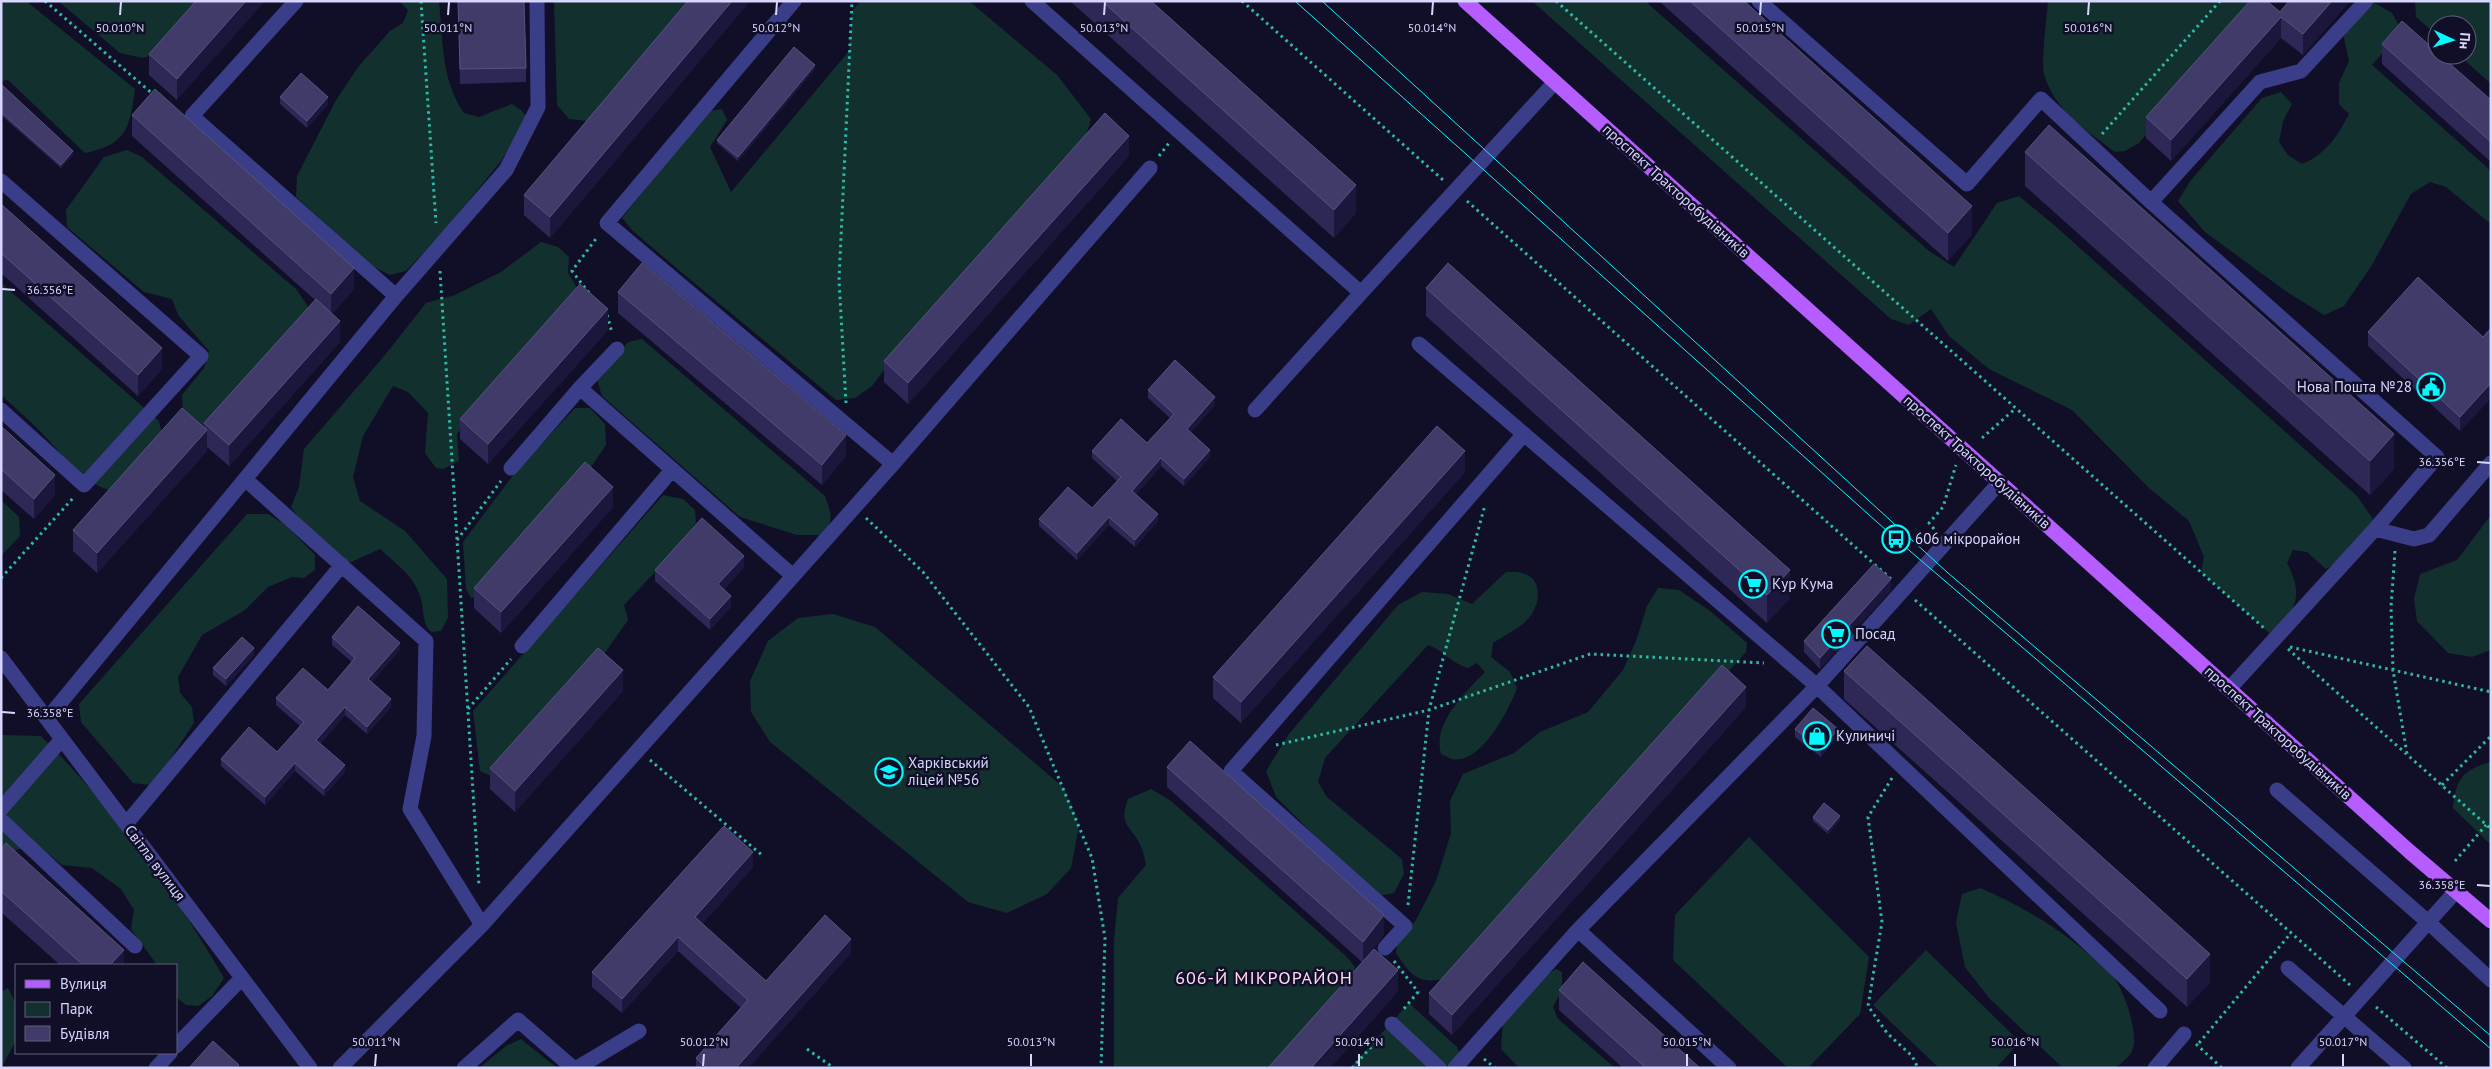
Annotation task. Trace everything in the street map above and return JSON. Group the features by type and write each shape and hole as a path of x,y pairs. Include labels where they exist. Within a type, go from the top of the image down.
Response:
{"main road":[{"name":"проспект Тракторобудівників","path":"1465,1 2229,689 2491,921"}],"street":[{"path":"296,1 192,116 396,296"},
{"path":"47,719 396,296 506,170 538,107 537,1"},
{"path":"794,1 607,223 893,464"},
{"path":"1032,1 1362,293"},
{"path":"1759,1 1967,184 2041,99 2152,202 2437,457 2229,689"},
{"path":"2152,202 2260,82 2301,72 2366,1"},
{"path":"1255,410 1555,82"},
{"path":"340,1068 482,925 893,464 1150,168"},
{"path":"1,181 201,356 84,485 1,410"},
{"path":"1419,344 1817,686 2160,1010"},
{"path":"511,468 617,348"},
{"path":"580,388 793,576"},
{"path":"1385,948 1406,926 1231,771 1524,434"},
{"path":"2374,529 2414,539 2429,535 2491,464"},
{"path":"522,646 672,470"},
{"path":"245,479 426,641 424,736 410,809 482,925"},
{"path":"1455,1068 1578,930 1817,686 2000,482"},
{"path":"126,824 342,565"},
{"name":"Світла вулиця","path":"1,658 310,1068"},
{"path":"1,809 62,739"},
{"path":"2277,790 2428,922 2491,980"},
{"path":"1,820 135,946"},
{"path":"2298,1068 2456,891"},
{"path":"1578,930 1729,1068"},
{"path":"2288,968 2404,1068"},
{"path":"178,1044 242,978"},
{"path":"464,1068 518,1020 575,1068 639,1031"},
{"path":"1392,1024 1439,1068"},
{"path":"2155,1068 2184,1034"},
{"path":"156,1068 169,1054"}],"path":[{"path":"46,1 163,103"},
{"path":"422,1 480,896"},
{"path":"848,426 839,280 852,1"},
{"path":"1242,1 1903,590 2362,996 2447,1068"},
{"path":"1556,1 2275,638"},
{"path":"2091,145 2220,1"},
{"path":"1150,168 1178,131"},
{"path":"595,300 572,271 607,223"},
{"path":"601,307 607,315 617,348"},
{"path":"1982,438 2016,408"},
{"path":"1947,542 1929,523 1943,507 1957,462"},
{"path":"457,540 511,468"},
{"path":"1,578 78,492"},
{"path":"1406,926 1430,710 1486,504"},
{"path":"855,507 924,572 1029,707 1092,858 1105,938 1101,1068"},
{"path":"2396,536 2391,608 2393,670 2407,755"},
{"path":"468,710 522,646"},
{"path":"2491,692 2285,646 2491,829"},
{"path":"1247,752 1430,710 1590,654 1792,665"},
{"path":"2442,786 2491,736"},
{"path":"638,750 763,856"},
{"path":"1900,765 1868,817 1882,922 1868,1006 1887,1033 1912,1056 1918,1068"},
{"path":"2455,861 2486,826"},
{"path":"2197,1045 2291,933"},
{"path":"1352,1068 1418,992 1385,948"},
{"path":"2184,1034 2222,1068"},
{"path":"806,1049 834,1068"}],"green space":[{"path":"1,1 26,1 135,89 128,124 118,140 99,150 85,153 8,80 1,81"},
{"path":"58,1 207,1 163,51 143,58 120,53"},
{"path":"399,1 439,1 447,73 456,100 464,113 479,117 512,104 528,118 501,161 445,230 406,271 390,275 372,266 296,197 297,176 336,100 358,67 390,31 403,23 408,10"},
{"path":"554,1 699,1 588,121 569,119 557,105"},
{"path":"861,1 969,1 1057,75 1091,119 1086,136 926,314 872,386 855,398 836,400 680,271 633,231 622,218 709,111 722,109 727,120 710,147 731,192 849,51 852,11"},
{"path":"1532,1 1645,1 1929,251 1954,267 1997,203 2019,196 2054,225 2357,496 2373,519 2365,534 2347,555 2326,569 2307,552 2293,550 2287,563 2295,585 2295,602 2275,638 2201,572 2204,557 2189,521 2149,488 2072,410 1989,369 1949,336 1931,309 1909,325 1891,319"},
{"path":"2048,1 2259,1 2139,143 2125,151 2115,152 2073,119 2063,109 2049,87 2043,68"},
{"path":"2415,1 2491,1 2491,84 2470,65 2477,65 2477,15 2427,15 2427,26 2416,17"},
{"path":"2375,3 2392,13 2402,31 2372,65 2491,171 2491,224 2446,187 2430,182 2411,194 2372,265 2344,306 2324,315 2287,292 2205,232 2178,201 2191,180 2262,98 2281,92 2292,104 2283,121 2279,142 2288,155 2302,164 2318,155 2330,144 2349,114 2339,104 2339,83 2349,61 2343,33"},
{"path":"127,150 142,157 296,289 309,308 211,427 191,423 183,412 182,395 204,368 209,351 178,315 172,299 144,292 67,227 66,210 104,157"},
{"path":"541,242 558,247 569,257 568,273 578,289 457,434 459,461 443,469 436,468 425,453 428,413 408,392 393,386 363,436 353,477 360,501 405,531 447,579 448,618 441,631 431,632 424,620 417,589 409,576 392,559 380,549 349,563 298,517 291,507 299,487 304,449 385,355 426,303 455,295 501,272"},
{"path":"1,283 159,421 163,437 109,490 99,486 80,473 39,430 1,395"},
{"path":"642,339 825,496 831,517 829,525 822,535 797,535 740,517 602,396 597,380 628,342"},
{"path":"575,408 590,408 605,424 606,445 580,483 476,597 471,598 466,589 463,542 514,474"},
{"path":"663,495 683,499 695,510 696,523 668,558 624,605 628,620 602,657 493,777 480,771 473,711"},
{"path":"1,500 19,517 20,536 1,556"},
{"path":"247,514 268,514 286,525 315,555 315,570 304,578 292,577 268,587 245,610 202,635 178,677 180,693 192,707 194,723 167,764 150,785 133,783 81,722 79,704"},
{"path":"2491,515 2491,650 2472,657 2448,653 2417,621 2414,599 2420,574 2457,560"},
{"path":"1506,572 1518,572 1529,576 1537,587 1537,602 1535,609 1526,621 1493,643 1491,657 1510,672 1517,688 1501,722 1483,745 1473,754 1463,759 1452,759 1441,754 1441,731 1446,720 1460,699 1485,672 1477,663 1468,668 1462,666 1439,650 1428,645 1325,758 1318,782 1327,797 1402,859 1404,874 1394,893 1379,896 1356,877 1276,797 1266,771 1289,734 1398,605 1422,592 1448,594 1472,604"},
{"path":"1658,588 1679,590 1710,611 1747,643 1746,652 1451,978 1424,980 1418,978 1408,969 1396,953 1397,945 1416,920 1436,881 1451,833 1450,801 1463,774 1514,753 1540,732 1588,712 1623,670 1636,641 1647,606"},
{"path":"833,614 875,627 1064,788 1079,826 1071,868 1047,894 1007,913 968,902 770,742 751,712 750,681 768,641 798,618"},
{"path":"1,735 41,736 93,792 140,851 184,913 224,978 212,996 198,1006 186,1005 178,999 178,964 156,964 131,929 134,910 121,889 92,868 62,865 35,843 1,856"},
{"path":"2491,762 2491,845 2453,808 2456,790 2462,777 2473,768"},
{"path":"1151,789 1171,801 1347,957 1355,967 1352,983 1278,1068 1114,1068 1114,941 1118,898 1146,865 1139,841 1125,822 1124,816 1128,799"},
{"path":"1749,837 1869,957 1860,1014 1808,1068 1788,1068 1673,960 1675,915"},
{"path":"1980,888 2049,924 2080,947 2115,979 2129,1010 2134,1034 2132,1051 2120,1064 2112,1068 2063,1068 1989,998 1965,967 1956,923 1962,894"},
{"path":"1926,950 2020,1042 1996,1068 1939,1068 1873,1005"},
{"path":"1556,969 1562,972 1562,990 1553,1007 1558,1019 1615,1068 1519,1068 1501,1049 1503,1021 1540,979"},
{"path":"8,988 15,1001 15,1043 1,1068 1,992"},
{"path":"1409,1003 1457,1047 1465,1068 1350,1068"},
{"path":"521,1039 557,1068 479,1068 506,1046"}],"building":[{"path":"196,1 246,1 177,79 149,54"},
{"path":"458,1 524,1 526,68 460,69"},
{"path":"688,1 732,1 550,217 524,195"},
{"path":"1102,1 1151,1 1356,185 1334,210"},
{"path":"1690,1 1744,1 1972,206 1948,233"},
{"path":"2250,1 2267,1 2280,12 2289,1 2332,1 2303,34 2281,17 2171,140 2146,117"},
{"path":"2402,21 2427,43 2427,65 2451,65 2491,100 2491,142 2382,44"},
{"path":"794,47 815,65 738,157 717,140"},
{"path":"301,73 328,97 307,121 280,97"},
{"path":"1,84 73,151 61,165 1,112"},
{"path":"155,89 354,268 331,294 132,115"},
{"path":"1105,113 1129,136 908,383 884,361"},
{"path":"2049,125 2394,434 2370,461 2025,152"},
{"path":"1,204 162,348 138,375 1,253"},
{"path":"642,263 846,435 822,465 618,292"},
{"path":"1448,263 1790,570 1767,595 1426,288"},
{"path":"2418,277 2483,337 2491,328 2491,383 2460,417 2368,332"},
{"path":"580,284 608,309 488,444 460,419"},
{"path":"316,299 340,321 229,445 204,423"},
{"path":"1175,360 1215,397 1187,429 1210,450 1184,479 1161,458 1132,491 1158,514 1135,540 1109,517 1077,553 1039,519 1068,487 1092,508 1121,477 1092,451 1121,419 1147,443 1174,414 1148,390"},
{"path":"182,408 207,430 97,553 73,530"},
{"path":"1,426 55,475 34,499 1,469"},
{"path":"1437,426 1465,451 1241,702 1213,677"},
{"path":"585,462 613,487 501,612 474,588"},
{"path":"702,518 744,556 718,584 731,596 710,619 655,570"},
{"path":"1874,564 1891,579 1820,658 1804,641"},
{"path":"358,606 400,643 368,679 391,699 367,727 345,707 316,740 345,765 324,789 295,763 265,797 221,759 249,727 277,752 304,722 276,698 303,668 328,690 355,658 332,637"},
{"path":"242,637 254,648 226,679 213,668"},
{"path":"1867,646 2210,954 2187,979 1844,671"},
{"path":"598,648 623,670 515,791 490,768"},
{"path":"1722,665 1746,687 1452,1015 1429,993"},
{"name":"Кулиничі","path":"1813,708 1838,729 1821,750 1795,729"},
{"path":"1190,741 1384,915 1363,942 1167,767"},
{"path":"1824,803 1840,816 1828,830 1813,817"},
{"path":"724,826 753,852 695,917 766,981 825,915 851,939 736,1068 706,1068 696,1058 748,1000 678,937 622,999 592,972"},
{"path":"6,843 124,950 111,964 82,964 1,891 1,849"},
{"path":"1374,949 1398,970 1311,1068 1268,1068"},
{"path":"1583,962 1700,1068 1646,1068 1559,990"},
{"path":"213,1041 239,1065 236,1068 189,1068"}],"tram line":[{"path":"1295,1 1896,539 2491,1049"},
{"path":"1322,1 1948,573 2491,1036"}],"place":[{"name":"Нова Пошта №28","path":"2431,387"},
{"name":"606 мікрорайон","path":"1896,539"},
{"name":"Кур Кума","path":"1753,584"},
{"name":"Посад","path":"1836,634"},
{"name":"Кулиничі","path":"1817,736"},
{"name":"Харківський ліцей №56","path":"889,772"}],"district":[{"name":"606-Й МІКРОРАЙОН","path":"1264,978"}]}
